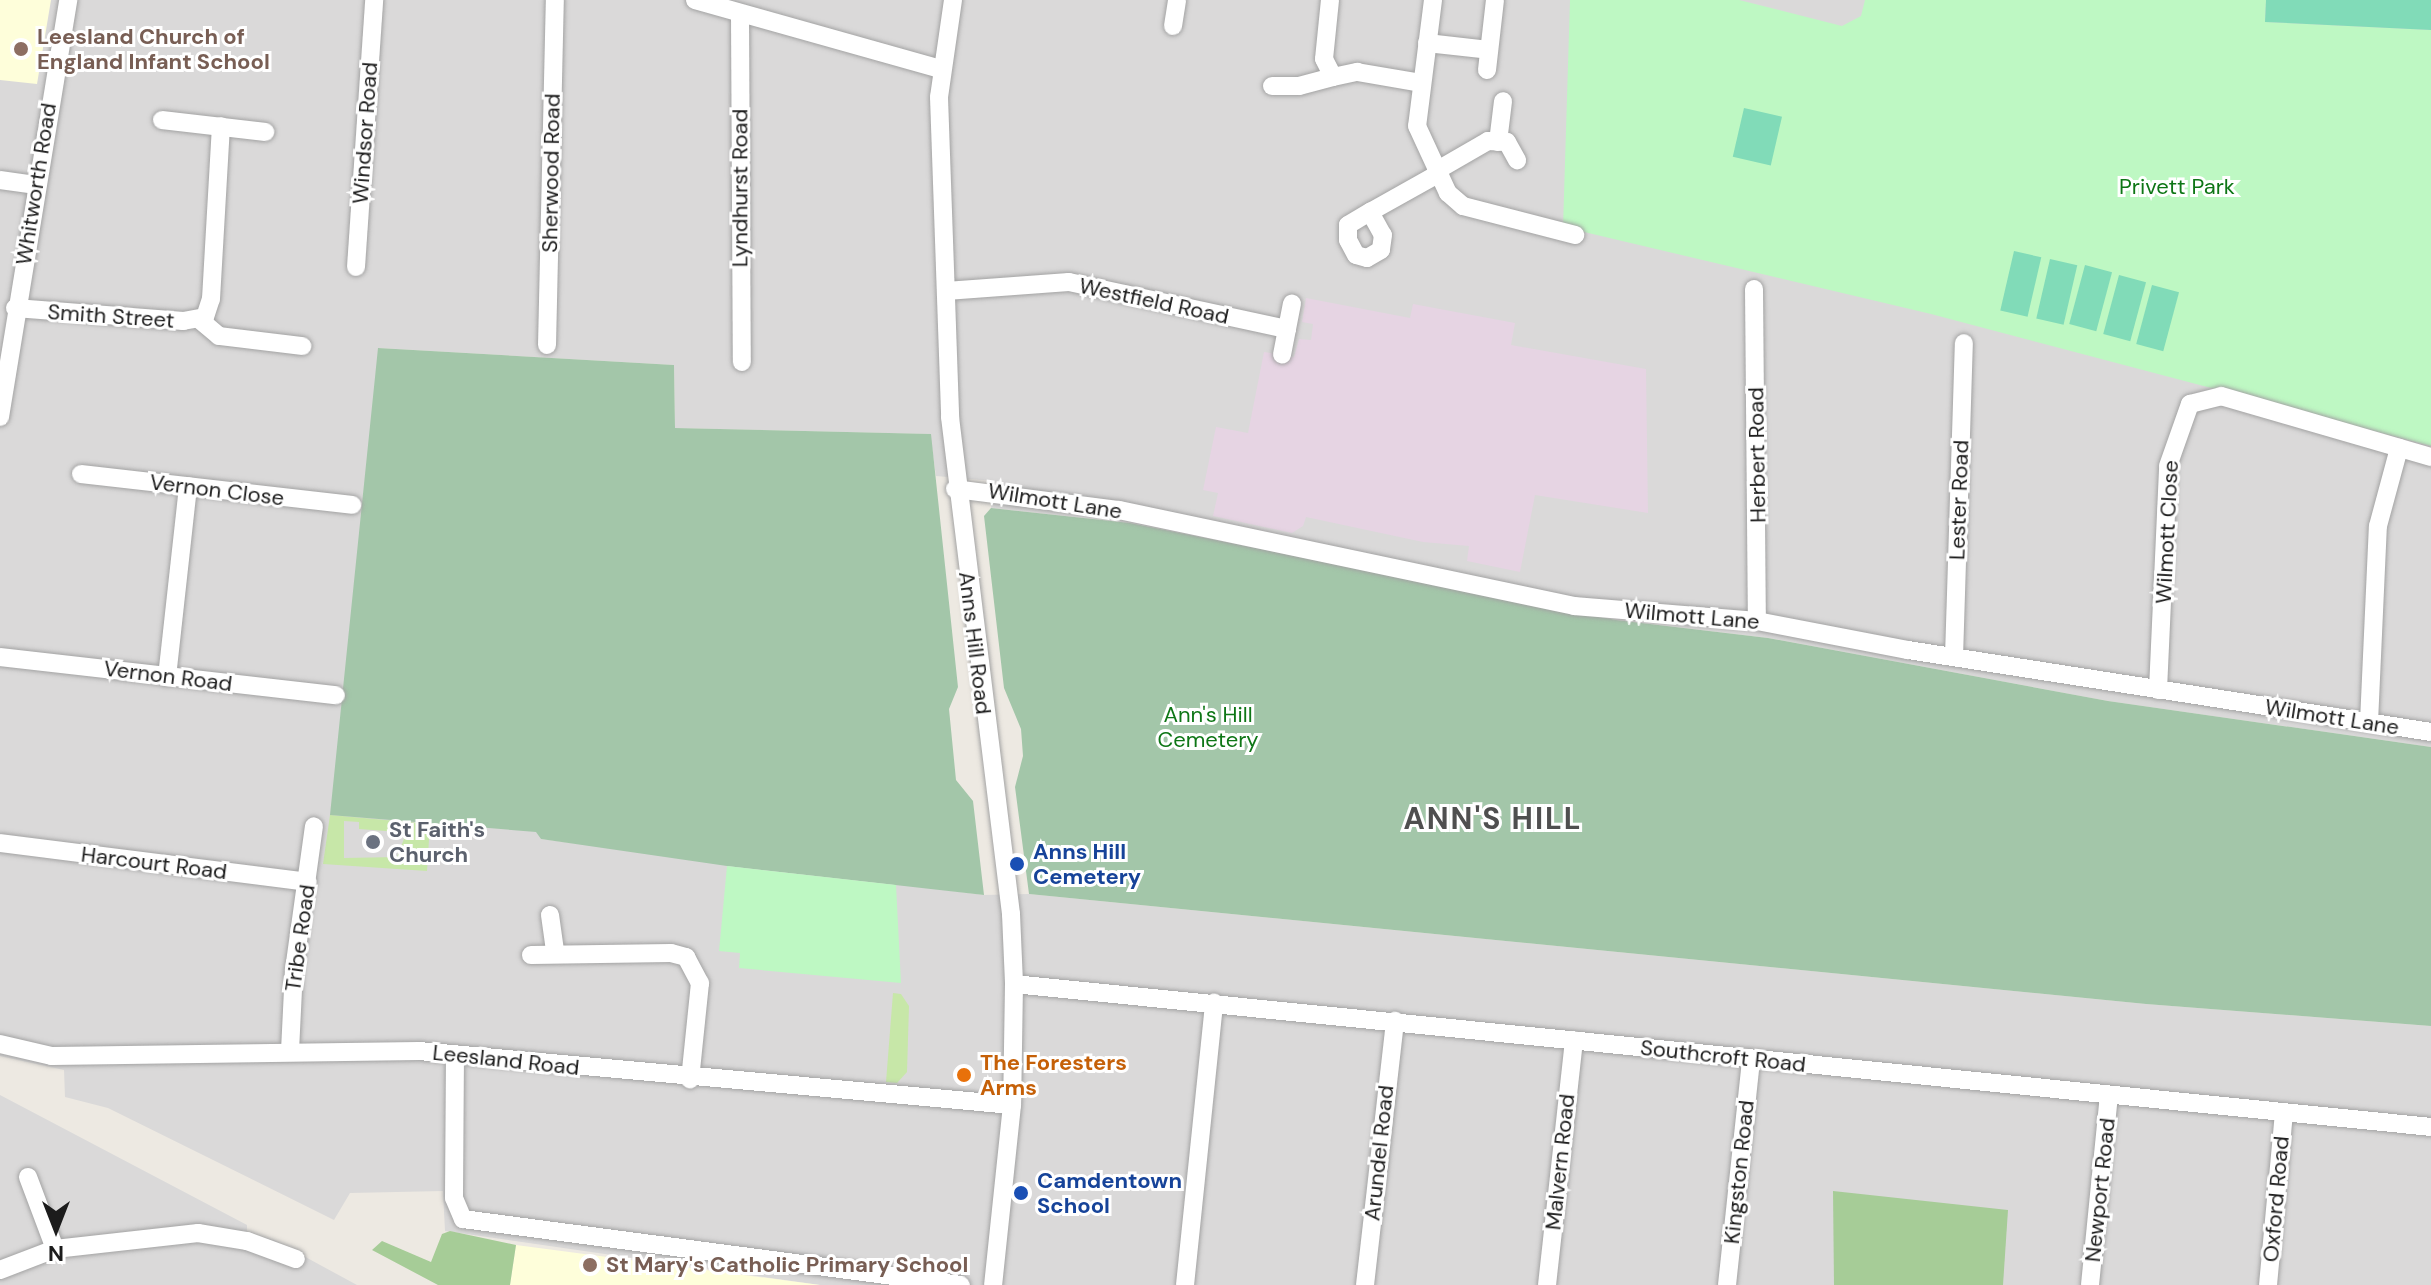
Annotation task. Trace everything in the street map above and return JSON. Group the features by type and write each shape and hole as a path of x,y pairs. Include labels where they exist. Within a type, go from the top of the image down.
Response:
{"street":[{"name":"Whitworth Road","path":"0,417 4,362 68,0"},
{"name":"Windsor Road","path":"356,267 374,0"},
{"name":"Sherwood Road","path":"547,345 555,0"},
{"path":"698,0 740,15 940,69"},
{"name":"Anns Hill Road","path":"953,0 940,69 955,489 1011,914 1014,984 1012,1105 993,1285"},
{"path":"1173,26 1177,0"},
{"path":"1330,0 1324,59 1333,77"},
{"path":"1433,0 1417,126 1437,172 1463,206 1575,235"},
{"path":"1487,70 1495,0"},
{"name":"Lyndhurst Road","path":"740,15 742,362"},
{"path":"1427,43 1489,50"},
{"path":"1272,86 1299,86 1357,72 1422,83"},
{"path":"1498,142 1503,101"},
{"path":"162,120 265,132"},
{"name":"Smith Street","path":"15,308 83,316 200,320 211,299 221,126"},
{"path":"1370,212 1488,141 1507,142 1517,160"},
{"path":"0,180 37,185"},
{"name":"Westfield Road","path":"946,291 1069,282 1287,329"},
{"name":"Herbert Road","path":"1754,289 1757,621"},
{"path":"1282,355 1292,303"},
{"path":"200,320 219,336 302,346"},
{"name":"Lester Road","path":"1954,657 1964,343"},
{"name":"Wilmott Close","path":"2158,690 2168,466 2190,404 2221,396 2431,457"},
{"path":"2369,722 2376,538 2399,448"},
{"name":"Vernon Close","path":"81,474 352,505"},
{"path":"167,677 188,486"},
{"name":"Wilmott Lane","path":"955,489 1119,510 1574,606 1757,621 1954,657 2431,732"},
{"name":"Vernon Road","path":"0,657 336,695"},
{"name":"Tribe Road","path":"290,1051 293,984 314,826"},
{"name":"Harcourt Road","path":"0,843 308,882"},
{"path":"550,915 555,952"},
{"path":"531,955 555,952 671,953 690,961 700,983 690,1079"},
{"name":"Southcroft Road","path":"1014,984 2431,1127"},
{"path":"1185,1285 1214,1002"},
{"name":"Arundel Road","path":"1365,1285 1395,1021"},
{"name":"Malvern Road","path":"1547,1285 1574,1040"},
{"name":"Leesland Road","path":"0,1044 52,1056 290,1051 455,1054 690,1079 1012,1105"},
{"path":"455,1054 454,1198 463,1219 961,1285"},
{"name":"Kingston Road","path":"1727,1285 1751,1059"},
{"name":"Newport Road","path":"2090,1285 2109,1095"},
{"name":"Oxford Road","path":"2268,1285 2284,1113"},
{"path":"28,1177 55,1249"},
{"path":"19,1285 6,1268 55,1249 198,1233 247,1241 296,1259"}],"shaded area":[{"path":"0,0 2431,0 2431,747 2108,701 1768,638 1616,620 1130,523 991,508 993,481 936,476 930,434 675,428 674,365 379,348 541,839 984,895 1029,894 2146,1004 2431,1026 2431,1285 820,1285 445,1231 443,1191 350,1193 334,1220 108,1108 65,1097 64,1070 0,1056"},
{"name":"Leesland Church of England Infant School","path":"0,0 51,0 37,84 0,80"},
{"path":"1306,298 1410,318 1413,304 1515,323 1511,345 1646,369 1648,513 1535,495 1520,572 1467,561 1469,546 1423,542 1306,517 1303,526 1292,533 1213,516 1218,493 1203,490 1216,427 1248,433 1264,352 1294,357 1299,339 1311,340 1313,324 1302,322"},
{"path":"0,1095 247,1225 247,1234 274,1240 357,1285 0,1285"},
{"name":"St Mary's Catholic Primary School","path":"516,1245 820,1285 510,1285"}],"green space":[{"name":"Privett Park","path":"1570,0 1739,0 1842,26 1861,16 1865,0 2266,0 2265,22 2431,30 2431,446 1931,314 1563,227"},
{"path":"2266,0 2431,0 2431,30 2265,22"},
{"path":"1744,108 1782,117 1771,165 1733,157"},
{"path":"2014,251 2041,257 2028,317 2000,310"},
{"path":"2050,259 2077,265 2064,325 2036,318"},
{"path":"2085,265 2112,272 2096,331 2069,324"},
{"path":"2119,275 2146,282 2130,341 2103,334"},
{"path":"2152,285 2179,292 2163,351 2136,344"},
{"path":"378,348 674,365 675,428 931,434 958,687 949,709 956,780 973,801 984,895 727,866 541,839 536,832 330,815"},
{"name":"Ann's Hill Cemetery","path":"991,508 1130,523 1616,620 1768,638 2108,701 2431,747 2431,1026 2146,1004 1029,894 1015,787 1023,756 1021,729 1004,688 984,516"},
{"path":"330,815 430,824 427,871 323,864","holes":["344,821 359,822 359,829 399,832 404,839 397,857 344,858"]},
{"path":"727,866 896,885 901,983 739,968 740,953 719,951"},
{"path":"893,993 901,994 909,1006 907,1072 897,1083 886,1082"},
{"path":"1833,1191 2008,1210 2003,1285 1834,1285"},
{"path":"450,1231 516,1245 510,1285 438,1285 372,1250 382,1241 431,1262 442,1234"}],"place":[{"name":"Leesland Church of England Infant School","path":"21,49"},
{"name":"St Faith's Church","path":"373,842"},
{"name":"Anns Hill Cemetery","path":"1017,864"},
{"name":"The Foresters Arms","path":"964,1075"},
{"name":"Camdentown School","path":"1021,1193"},
{"name":"St Mary's Catholic Primary School","path":"590,1265"}],"district":[{"name":"ANN'S HILL","path":"1493,819"}]}
